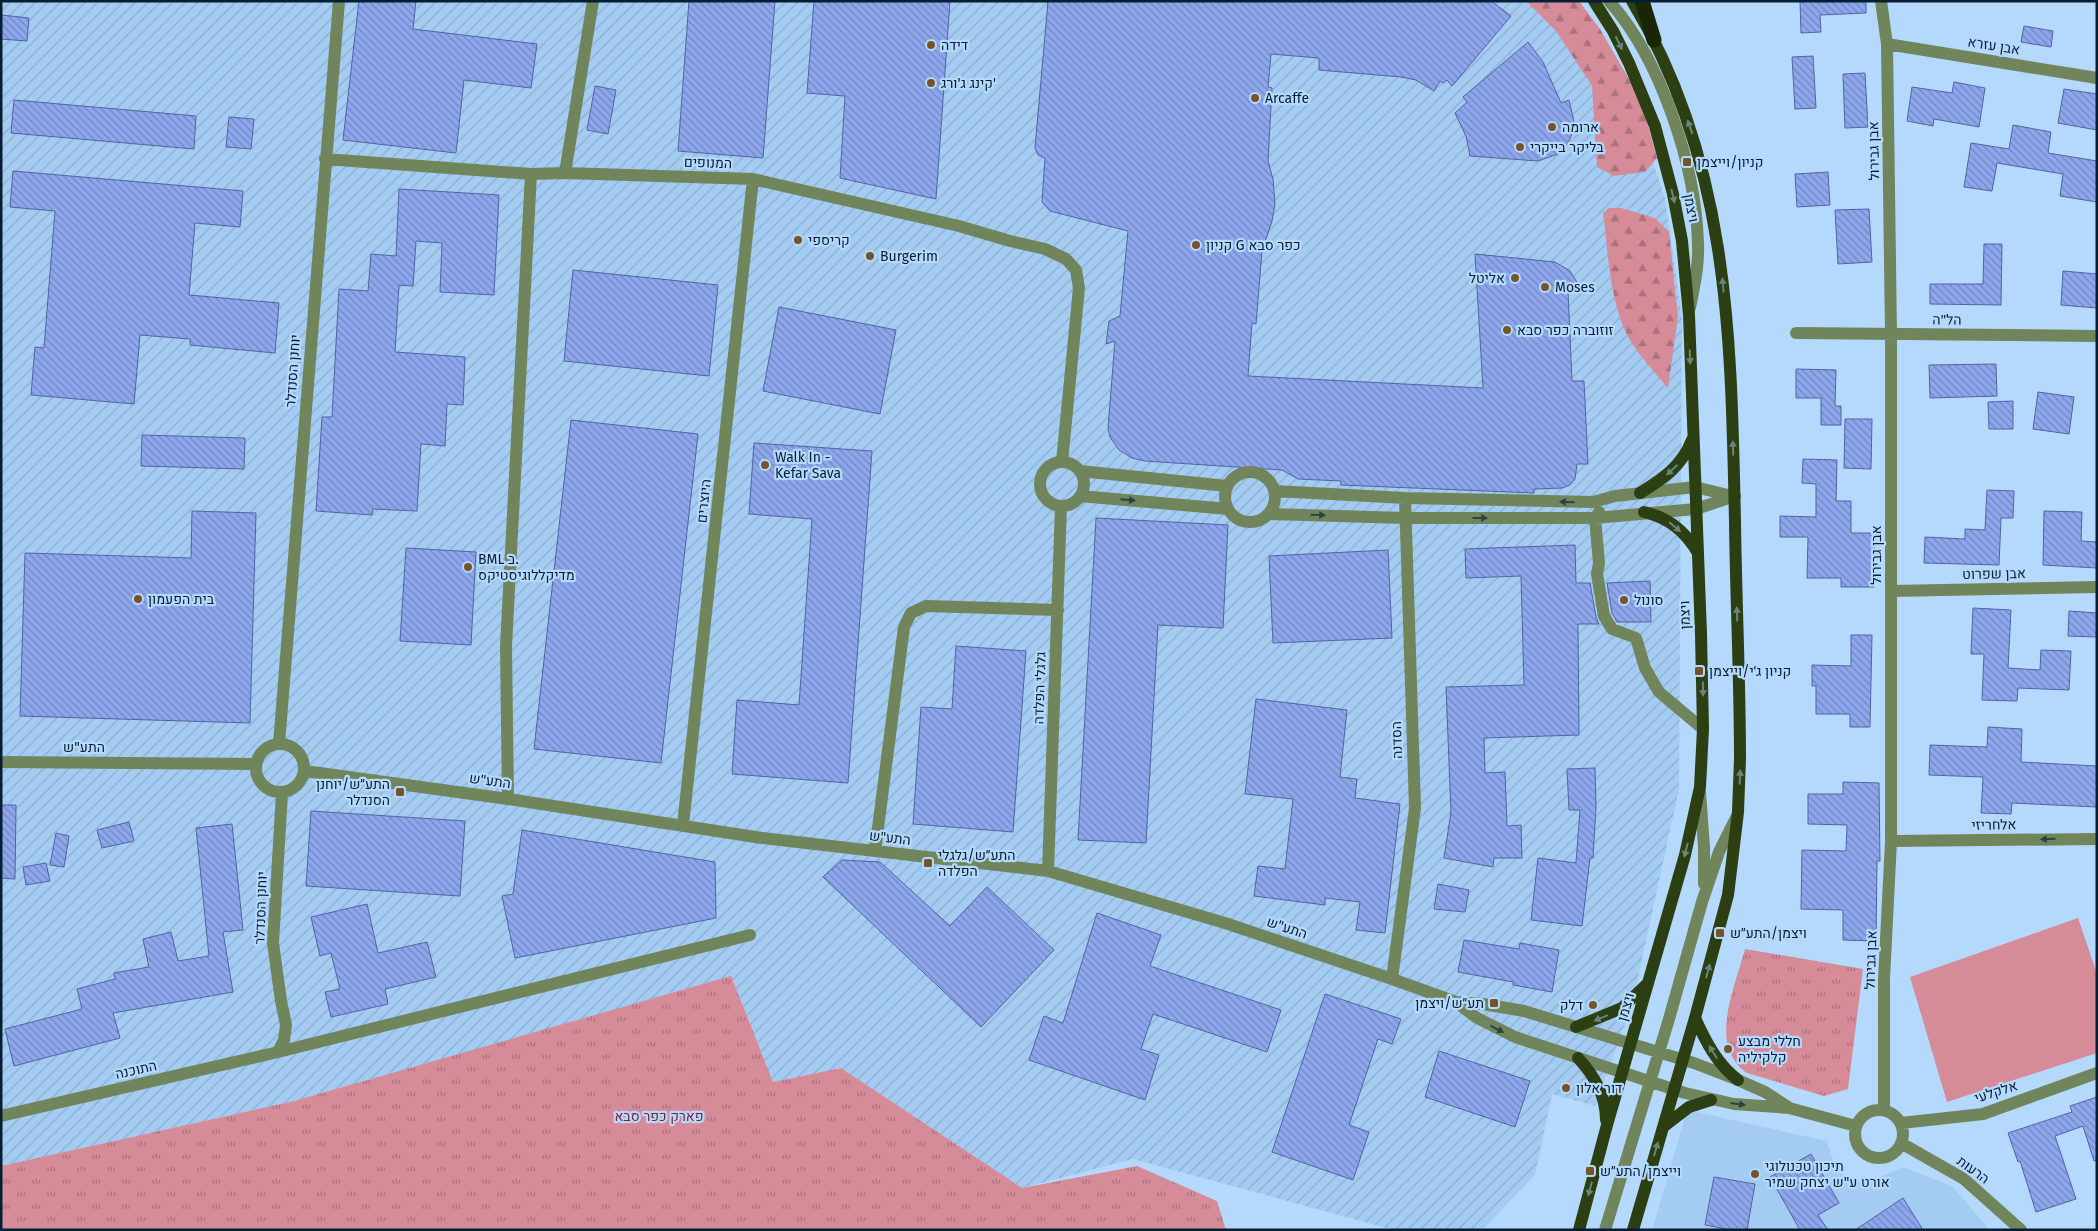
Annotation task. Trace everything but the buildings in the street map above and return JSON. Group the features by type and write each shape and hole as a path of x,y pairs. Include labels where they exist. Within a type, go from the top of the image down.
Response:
{"highway":[{"path":"1642,1 1654,40"}],"main road":[{"name":"ויצמן","path":"1580,1230 1606,1125 1685,855 1700,787 1703,729 1687,277 1677,213 1654,126 1629,63 1613,31 1594,1"},
{"name":"ויצמן","path":"1632,1 1654,40 1671,78 1696,146 1707,184 1716,229 1727,333 1735,496 1740,750 1738,812 1728,895 1695,1018 1633,1230"},
{"path":"1640,493 1674,469 1693,438"},
{"path":"1644,512 1672,523 1687,537 1698,553"},
{"path":"1576,1027 1622,1008 1649,981"},
{"path":"1695,1018 1717,1060 1738,1080"},
{"path":"1578,1058 1586,1067 1599,1089 1605,1106 1606,1125"},
{"path":"1663,1127 1689,1107 1712,1100"}],"street":[{"name":"יוחנן הסנדלר","path":"279,744 339,1"},
{"path":"565,173 593,1"},
{"path":"1609,1 1622,15 1657,79 1674,120 1683,151 1693,196 1698,245 1697,269 1689,315"},
{"name":"אבן גבירול","path":"1881,1 1887,44 1892,334 1891,841 1884,979 1884,1110"},
{"name":"אבן עזרא","path":"1887,44 2097,78"},
{"name":"המנופים","path":"325,159 531,174 565,173 753,179 959,226 1045,249 1066,259 1076,270 1079,288 1062,462"},
{"path":"508,799 506,646 531,174"},
{"name":"היוצרים","path":"683,825 753,179"},
{"name":"הל\"ה","path":"1796,333 2097,336"},
{"path":"1080,471 1084,484 1080,496 1075,502 1062,506 1048,500 1043,494 1041,480 1048,467 1062,462 1069,463 1080,471 1227,486"},
{"path":"1254,472 1267,478 1275,491 1273,507 1269,514 1255,522 1247,522 1233,515 1228,509 1225,493 1227,486 1238,474 1254,472"},
{"path":"1275,491 1405,498 1592,502 1615,496 1695,487 1735,496"},
{"path":"1080,496 1228,509"},
{"path":"1615,496 1602,508 1596,518 1599,563 1597,574 1604,616 1612,629 1636,638 1645,668 1659,692 1703,729"},
{"path":"1269,514 1405,518 1596,518 1644,512 1696,509 1735,496"},
{"name":"הסדנה","path":"1392,979 1414,808 1405,498"},
{"name":"גלגלי הפלדה","path":"1048,871 1062,506"},
{"name":"אבן שפרוט","path":"1891,591 2097,587"},
{"path":"875,851 904,627 911,613 926,606 1058,610"},
{"path":"279,744 288,745 295,749 304,762 305,771 300,784 294,789 282,793 268,789 262,784 256,771 256,764 264,750 279,744"},
{"name":"התע\"ש","path":"1,762 256,764"},
{"name":"התע\"ש","path":"305,771 508,799 762,838 1048,871 1225,923 1456,1002 1507,1007 1683,1060"},
{"path":"1700,787 1704,847 1702,902"},
{"name":"יוחנן הסנדלר","path":"278,1052 284,1040 286,1024 273,944 282,793"},
{"path":"1606,1230 1651,1082 1702,902 1719,852 1738,812"},
{"name":"אלחריזי","path":"1891,841 2097,839"},
{"name":"התוכנה","path":"1,1116 278,1052 750,935"},
{"name":"התע\"ש","path":"1456,1002 1478,1018 1502,1031 1622,1073"},
{"path":"1683,1060 1765,1092 1789,1108"},
{"path":"1622,1073 1712,1100 1789,1108 1856,1126"},
{"name":"אלקלעי","path":"1901,1122 1983,1114 2097,1073"},
{"path":"1876,1110 1884,1110 1901,1122 1902,1143 1894,1153 1887,1157 1872,1157 1861,1150 1856,1143 1856,1126 1865,1114 1876,1110"},
{"name":"הרעות","path":"1902,1143 1964,1179 2021,1230"}],"shaded area":[{"path":"1,1 1570,1 1626,80 1665,199 1682,317 1679,789 1632,1005 1595,1106 1552,1094 1535,1175 1482,1230 1394,1230 1133,1159 1022,1188 841,1068 773,1082 731,977 294,1101 1,1166"},
{"name":"תיכון טכנולוגי אורט ע\"ש יצחק שמיר","path":"1687,1110 1827,1141 1834,1164 1847,1181 1870,1181 1903,1167 1952,1186 1990,1230 1652,1230"}],"green space":[{"path":"1526,1 1579,1 1600,29 1641,100 1657,158 1645,172 1614,176 1597,167 1592,86 1556,31"},
{"path":"1609,208 1621,208 1655,218 1669,232 1678,317 1668,388 1632,343 1618,313 1610,270 1603,213"},
{"path":"2078,918 2097,974 2097,1053 1947,1102 1910,977"},
{"path":"1745,949 1863,969 1848,1089 1824,1096 1747,1073 1735,1061 1728,1047 1726,1032 1727,1015"},
{"name":"פארק כפר סבא","path":"731,976 773,1082 841,1068 1022,1188 1137,1166 1217,1201 1226,1230 1,1230 1,1166 294,1101"}],"place":[{"name":"דידה","path":"931,45"},
{"name":"קינג ג'ורג'","path":"931,83"},
{"name":"Arcaffe","path":"1255,98"},
{"name":"ארומה","path":"1552,127"},
{"name":"בליקר בייקרי","path":"1520,147"},
{"name":"קניון/וייצמן","path":"1687,162"},
{"name":"קריספי","path":"798,240"},
{"name":"קניון G כפר סבא","path":"1196,245"},
{"name":"Burgerim","path":"870,256"},
{"name":"אליטל","path":"1515,278"},
{"name":"Moses","path":"1545,287"},
{"name":"זוזוברה כפר סבא","path":"1507,330"},
{"name":"Walk In - Kefar Sava","path":"765,465"},
{"name":"BML ב. מדיקללוגיסטיקס","path":"468,567"},
{"name":"בית הפעמון","path":"138,599"},
{"name":"סונול","path":"1624,600"},
{"name":"קניון ג׳י/וייצמן","path":"1699,671"},
{"name":"התע״ש/יוחנן הסנדלר","path":"400,792"},
{"name":"התע״ש/גלגלי הפלדה","path":"928,863"},
{"name":"ויצמן/התע״ש","path":"1720,933"},
{"name":"תע״ש/ויצמן","path":"1494,1003"},
{"name":"דלק","path":"1593,1005"},
{"name":"חללי מבצע קלקיליה","path":"1728,1049"},
{"name":"דור אלון","path":"1566,1088"},
{"name":"וייצמן/התע״ש","path":"1590,1171"},
{"name":"תיכון טכנולוגי אורט ע\"ש יצחק שמיר","path":"1755,1174"}]}
